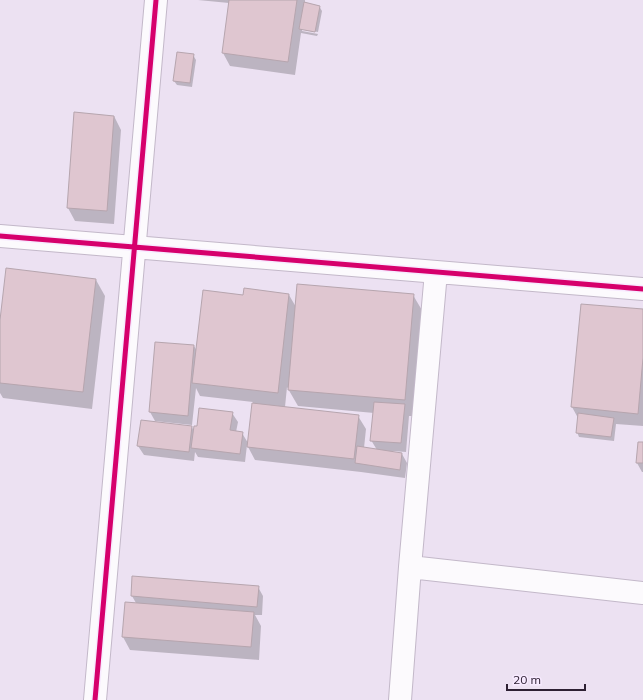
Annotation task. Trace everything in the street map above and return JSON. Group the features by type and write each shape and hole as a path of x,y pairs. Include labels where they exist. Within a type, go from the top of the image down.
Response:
{"street":[{"path":"95,700 156,0"},
{"path":"0,236 643,289"},
{"path":"400,700 436,272"},
{"path":"410,567 643,593"}],"building":[{"path":"229,0 297,0 288,62 222,53"},
{"path":"304,2 320,6 315,32 299,29"},
{"path":"177,52 194,54 190,83 173,81"},
{"path":"74,112 114,116 107,211 67,208"},
{"path":"6,268 96,279 83,392 0,383 0,320"},
{"path":"297,284 414,294 405,400 288,390"},
{"path":"244,288 289,294 278,393 192,383 203,290 243,295"},
{"path":"581,304 643,309 643,358 638,414 571,407"},
{"path":"155,342 194,345 188,416 149,412"},
{"path":"374,402 405,404 401,443 370,441"},
{"path":"252,403 359,415 354,459 247,447"},
{"path":"199,408 233,412 230,430 243,432 240,454 191,448 194,426 197,426"},
{"path":"578,413 614,418 611,437 576,433"},
{"path":"141,420 192,426 189,452 137,446"},
{"path":"638,442 643,442 643,463 636,463"},
{"path":"357,446 402,453 400,470 355,463"},
{"path":"132,576 259,586 257,607 131,596"},
{"path":"125,602 254,612 251,647 122,637"}],"cycle path":[{"path":"95,700 156,0"},
{"path":"0,236 643,289"}]}
